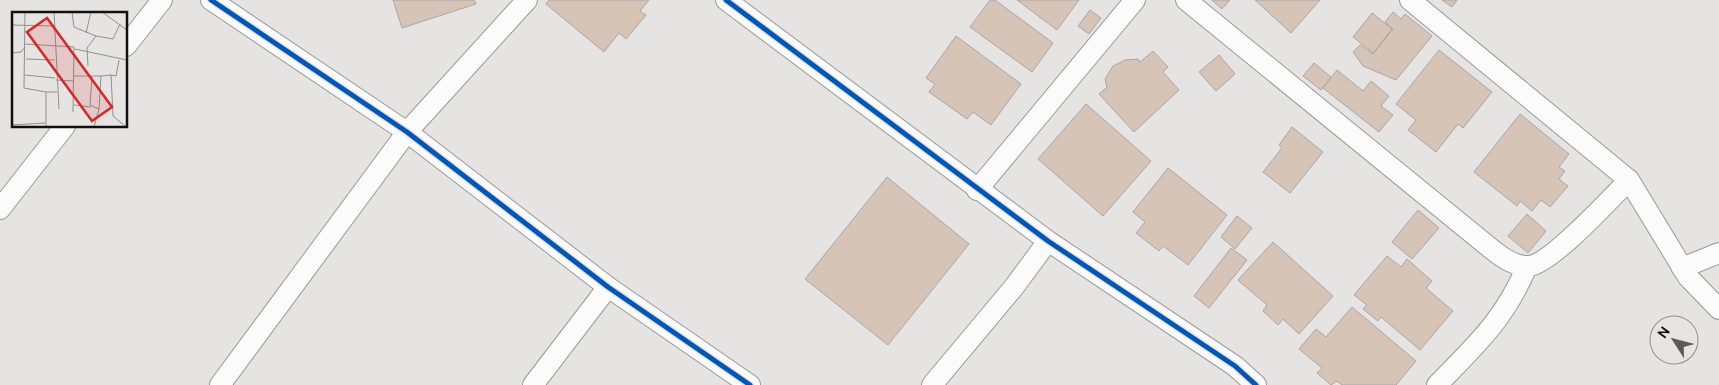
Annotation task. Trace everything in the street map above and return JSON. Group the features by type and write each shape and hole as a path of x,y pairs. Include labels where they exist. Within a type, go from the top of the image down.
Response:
{"street":[{"path":"128,43 162,0"},
{"path":"211,0 406,132 608,287 750,385"},
{"path":"220,385 406,132 527,0"},
{"path":"726,0 1048,241 1235,366 1256,385"},
{"path":"978,190 1135,0"},
{"path":"1186,0 1505,259 1527,266 1535,265 1560,247 1629,180"},
{"path":"1410,0 1629,180 1682,268 1719,310"},
{"path":"0,209 63,128"},
{"path":"932,385 1014,287 1048,241"},
{"path":"1682,268 1719,253"},
{"path":"1437,385 1493,327 1516,293 1527,266"},
{"path":"532,385 608,287"}],"building":[{"path":"393,0 474,0 476,4 402,28"},
{"path":"549,0 649,0 640,11 646,15 626,39 619,33 604,52 546,4"},
{"path":"990,0 995,0 1053,43 1032,72 970,27"},
{"path":"1017,0 1079,0 1057,30"},
{"path":"1212,0 1230,0 1222,9"},
{"path":"1255,0 1320,0 1291,33"},
{"path":"1442,0 1457,0 1452,7"},
{"path":"1090,10 1101,18 1089,34 1078,26"},
{"path":"1393,12 1401,19 1405,14 1432,36 1396,80 1363,66 1353,52 1360,45 1373,54 1393,29 1385,22"},
{"path":"1372,13 1392,29 1373,53 1353,37"},
{"path":"956,36 1021,84 991,125 973,112 967,119 929,92 935,84 926,78"},
{"path":"1439,50 1492,92 1463,128 1458,124 1436,152 1408,130 1416,120 1396,104"},
{"path":"1153,51 1168,67 1163,72 1179,90 1134,132 1099,94 1107,87 1105,79 1113,66 1125,60 1138,59 1140,62"},
{"path":"1219,55 1235,74 1216,91 1199,72"},
{"path":"1314,63 1331,77 1321,90 1303,76"},
{"path":"1337,70 1363,91 1371,81 1389,96 1381,106 1393,115 1379,132 1323,88"},
{"path":"1086,104 1151,161 1103,216 1038,159"},
{"path":"1520,114 1569,154 1559,167 1565,171 1559,179 1568,186 1550,207 1541,200 1532,211 1520,201 1517,206 1474,172"},
{"path":"1292,127 1323,152 1290,193 1263,172 1282,148 1279,145"},
{"path":"1168,168 1227,215 1188,265 1163,246 1159,251 1136,233 1145,222 1133,212"},
{"path":"887,177 969,244 888,345 805,279"},
{"path":"1418,210 1439,228 1412,259 1392,242"},
{"path":"1527,214 1546,231 1528,253 1508,236"},
{"path":"1237,216 1252,228 1235,249 1221,237"},
{"path":"1273,242 1333,296 1299,334 1283,319 1278,325 1263,311 1267,305 1238,280"},
{"path":"1231,248 1247,260 1209,308 1194,296"},
{"path":"1387,256 1401,267 1407,259 1432,281 1426,288 1453,311 1420,350 1381,317 1378,321 1363,309 1367,305 1354,295"},
{"path":"1352,307 1416,361 1396,385 1342,385 1337,381 1331,385 1317,373 1322,368 1299,349 1316,329 1326,337"}],"cycle path":[{"path":"211,0 407,132 608,287 750,385"},
{"path":"726,0 1048,241 1235,366 1256,385"}]}
